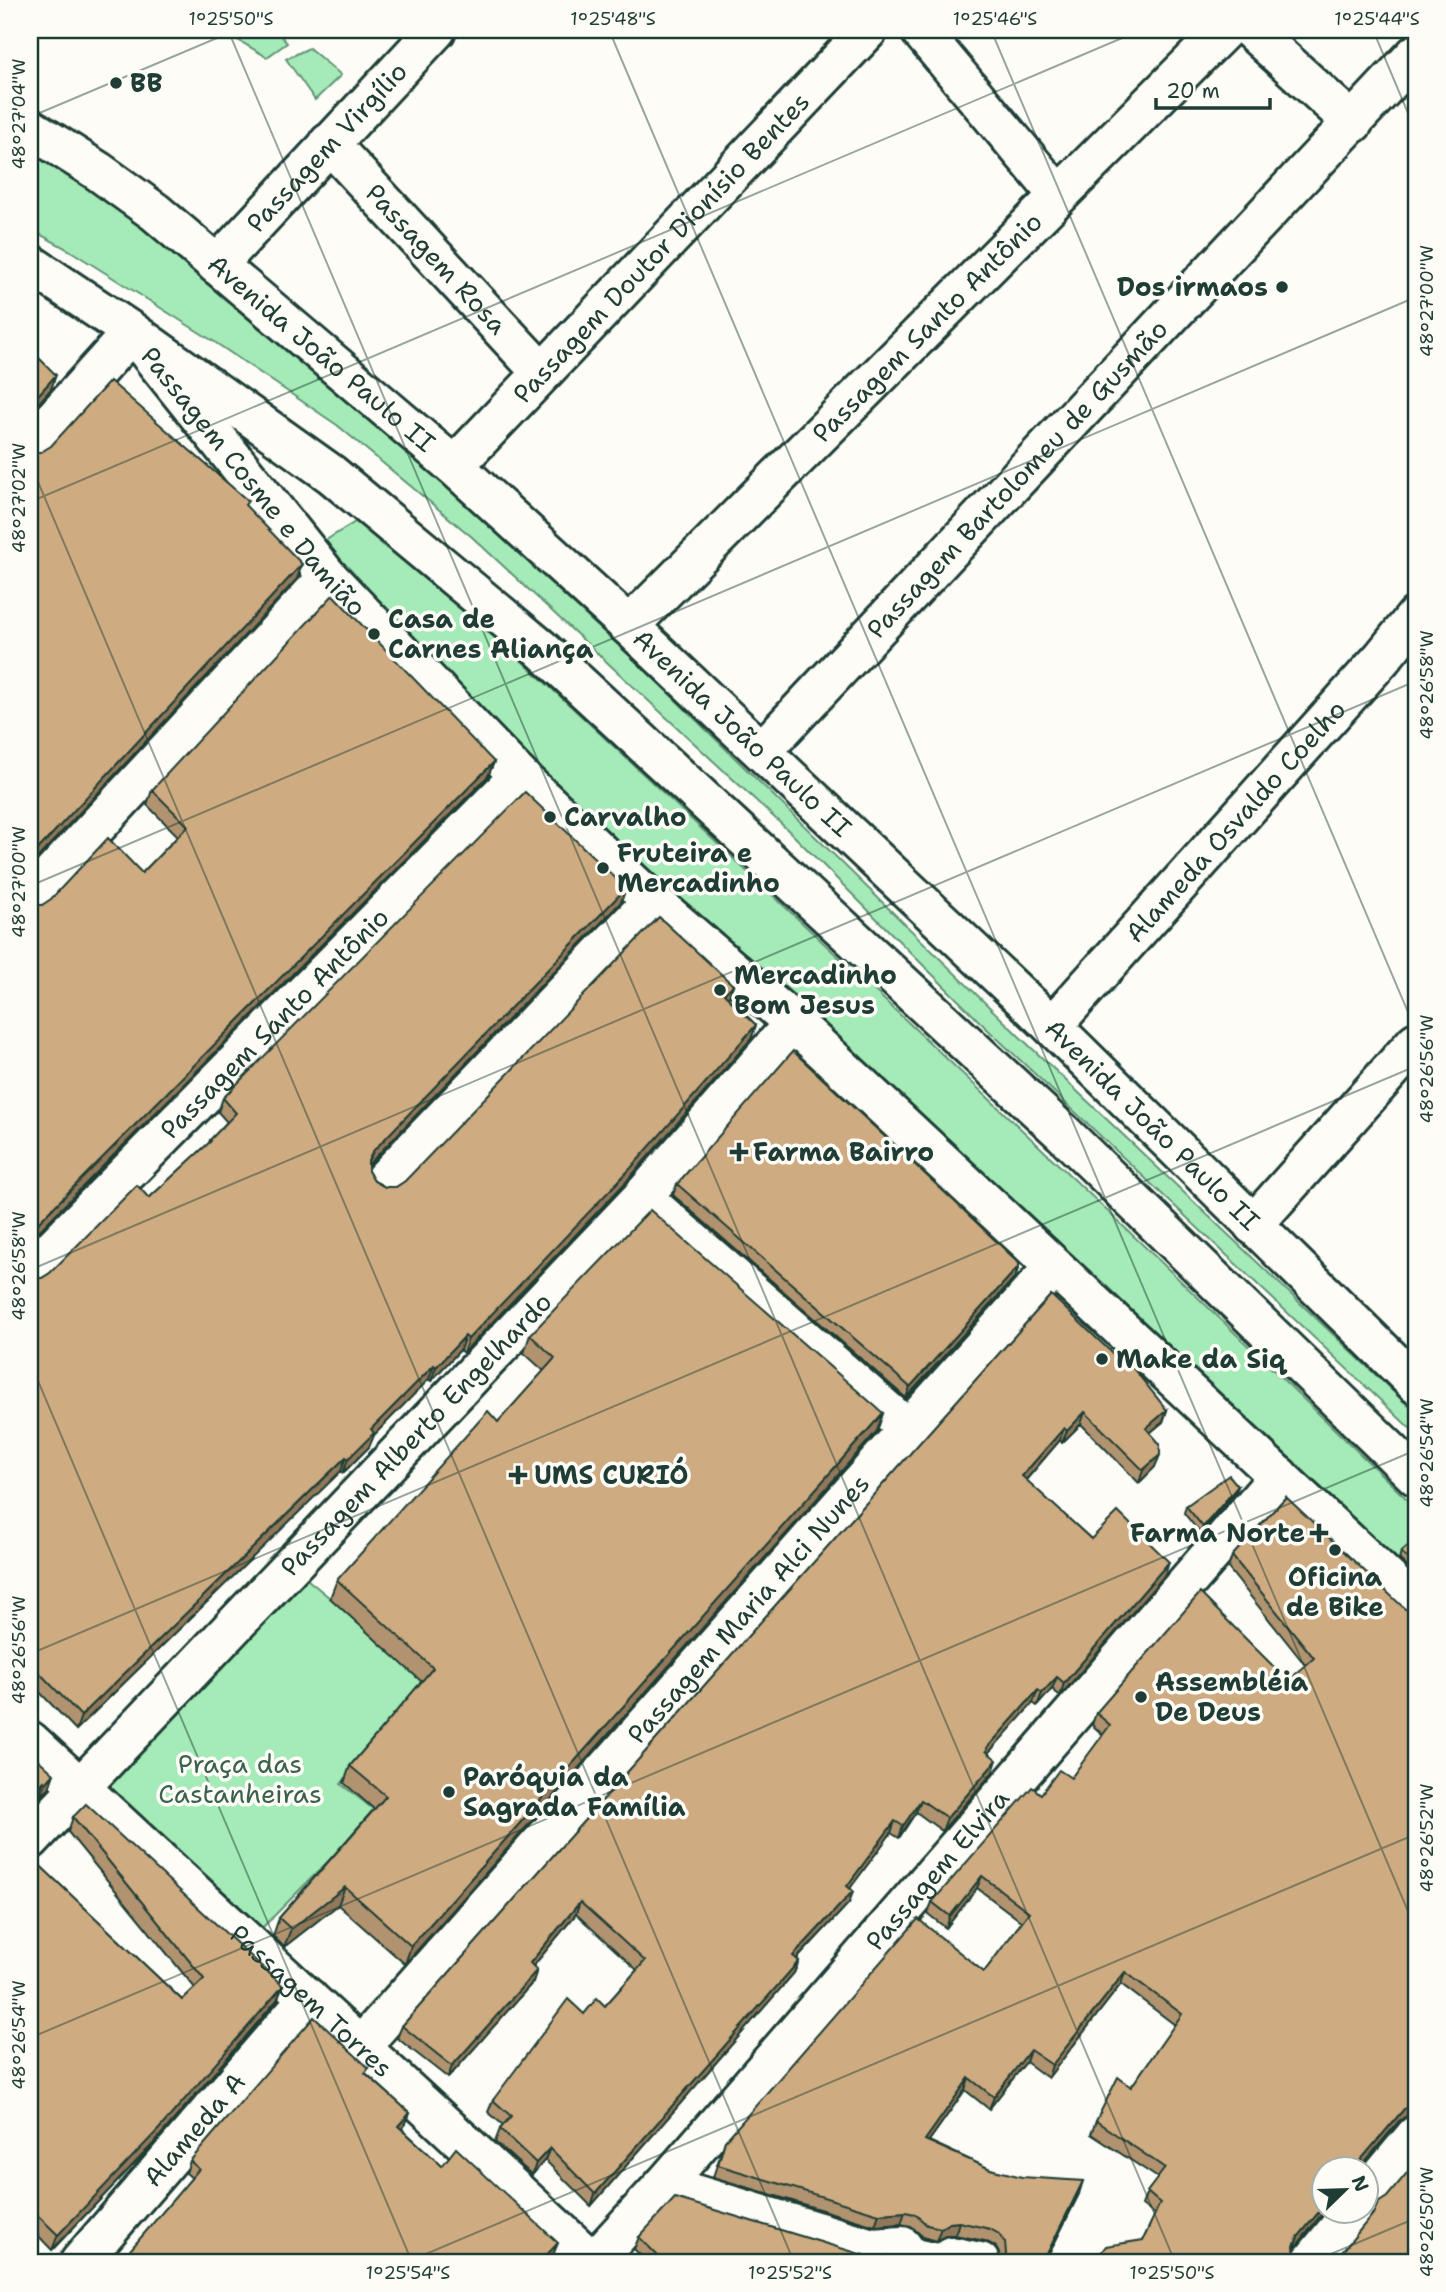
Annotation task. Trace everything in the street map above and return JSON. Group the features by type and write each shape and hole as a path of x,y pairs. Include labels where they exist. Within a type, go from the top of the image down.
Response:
{"street":[{"name":"Passagem Virgílio","path":"217,265 436,30"},
{"name":"Passagem Doutor Dionísio Bentes","path":"454,466 868,30"},
{"path":"920,30 1058,195"},
{"path":"1251,30 1353,123"},
{"name":"Passagem Santo Antônio","path":"629,626 1058,195 1200,38"},
{"name":"Passagem Bartolomeu de Gusmão","path":"762,751 1416,54"},
{"name":"Avenida João Paulo II","path":"30,128 146,205 454,466 762,751 1052,1026 1253,1225 1412,1371"},
{"name":"Passagem Rosa","path":"329,143 542,373"},
{"path":"30,264 132,332 331,474 539,647 1063,1133 1416,1476"},
{"path":"30,445 132,332"},
{"name":"Passagem Cosme e Damião","path":"132,332 328,577 519,776 652,901 794,1023 1416,1605"},
{"path":"30,898 328,577"},
{"name":"Alameda Osvaldo Coelho","path":"1052,1026 1382,658 1416,616"},
{"name":"Passagem Santo Antônio","path":"30,1271 519,776"},
{"path":"384,1180 652,901"},
{"name":"Passagem Alberto Engelhardo","path":"30,1840 642,1197 794,1023"},
{"path":"1253,1225 1416,1042"},
{"path":"642,1197 908,1429"},
{"name":"Passagem Maria Alci Nunes","path":"361,2046 1054,1267"},
{"name":"Passagem Elvira","path":"593,2262 664,2185 1279,1476"},
{"name":"Passagem Torres","path":"30,1741 593,2262"},
{"name":"Alameda A","path":"80,2262 308,1998"},
{"path":"1380,2178 1416,2135"},
{"path":"664,2185 872,2248 902,2246 911,2257 932,2262"},
{"path":"1311,2262 1340,2226"},
{"path":"950,2262 951,2256 980,2262"}],"green space":[{"path":"233,30 276,30 287,43 267,57 231,36"},
{"path":"309,48 341,75 315,100 286,59"},
{"path":"30,145 152,221 644,669 1019,1036 1416,1413 1416,1434 984,1026 792,834 472,537 337,425 213,341 69,250 30,229"},
{"path":"360,519 510,650 607,740 1086,1190 1416,1508 1416,1586 491,727 323,542"},
{"name":"Praça das Castanheiras","path":"302,1575 424,1683 341,1784 377,1812 259,1931 95,1782"}],"building":[{"path":"30,349 56,375 30,404"},
{"path":"110,381 248,501 245,505 302,564 30,858 30,452 41,452 51,446"},
{"path":"333,595 494,762 30,1231 30,905 42,905 51,899 108,838 142,873 188,826 152,790"},
{"path":"525,792 626,888 373,1151 368,1161 368,1171 374,1181 385,1187 396,1187 405,1181 659,917 733,985 724,994 756,1025 631,1168 468,1339 465,1336 436,1367 434,1365 371,1429 374,1433 348,1459 346,1457 321,1481 81,1716 30,1663 30,1278 42,1278 50,1273 137,1185 149,1198 211,1141 236,1113 223,1098"},
{"path":"793,1051 1019,1263 910,1387 677,1184"},
{"path":"650,1210 883,1413 411,1946 345,1887 291,1929 279,1918 386,1796 350,1766 433,1668 337,1580 488,1411 498,1422 555,1358 530,1335"},
{"path":"1051,1295 1126,1366 1129,1363 1167,1410 1146,1428 1160,1444 1160,1455 1143,1470 1085,1412 1067,1431 1064,1428 1022,1476 1091,1539 1118,1512 1169,1562 1064,1683 1057,1677 1042,1693 1038,1690 987,1748 986,1751 997,1760 947,1818 921,1800 903,1826 895,1821 847,1886 853,1891 793,1956 799,1961 595,2194 550,2148 536,2163 500,2129 511,2116 493,2100 568,1999 584,2014 597,1998 605,2006 645,1961 580,1902 530,1963 537,1970 452,2066 402,2026"},
{"path":"1229,1475 1238,1486 1203,1527 1186,1506"},
{"path":"1286,1497 1405,1609 1416,1614 1416,2102 1404,2109 1364,2156 1310,2156 1310,2223 1294,2246 1295,2257 1299,2262 1094,2262 1106,2246 1143,2240 1160,2203 1147,2192 1165,2168 1096,2121 1118,2077 1131,2087 1182,2014 1125,1972 1052,2065 1030,2050 994,2097 969,2078 925,2140 990,2169 1022,2177 1083,2181 1043,2262 1002,2262 1006,2254 1005,2242 999,2234 990,2229 959,2222 949,2223 941,2228 927,2225 915,2214 879,2214 718,2165 725,2141 918,1919 984,1972 1029,1912 982,1876 950,1916 932,1902 1032,1787 1041,1794 1059,1770 1071,1778 1110,1725 1096,1713 1200,1593 1288,1681 1314,1658 1232,1556"},
{"path":"1416,1539 1416,1566 1401,1552"},
{"path":"30,1752 54,1774 30,1796"},
{"path":"86,1804 283,1986 159,2129 58,2235 30,2208 30,1856 182,2000 204,1979 73,1817"},
{"path":"314,2017 369,2068 365,2073 410,2113 398,2126 442,2166 456,2148 558,2243 540,2262 120,2262 199,2169 190,2161"},
{"path":"1416,2162 1416,2262 1334,2262 1363,2226 1380,2226 1380,2202"},
{"path":"675,2198 870,2257 896,2256 904,2262 664,2262 639,2237"}],"place":[{"name":"BB","path":"116,83"},
{"name":"Dos irmaos","path":"1282,287"},
{"name":"Casa de Carnes Aliança","path":"374,634"},
{"name":"Carvalho","path":"550,817"},
{"name":"Fruteira e Mercadinho","path":"603,868"},
{"name":"Mercadinho Bom Jesus","path":"720,990"},
{"name":"Farma Bairro","path":"739,1152"},
{"name":"Make da Siq","path":"1102,1359"},
{"name":"UMS CURIÓ","path":"518,1475"},
{"name":"Farma Norte","path":"1319,1533"},
{"name":"Oficina de Bike","path":"1335,1550"},
{"name":"Assembléia De Deus","path":"1141,1697"},
{"name":"Paróquia da Sagrada Família","path":"449,1792"}]}
